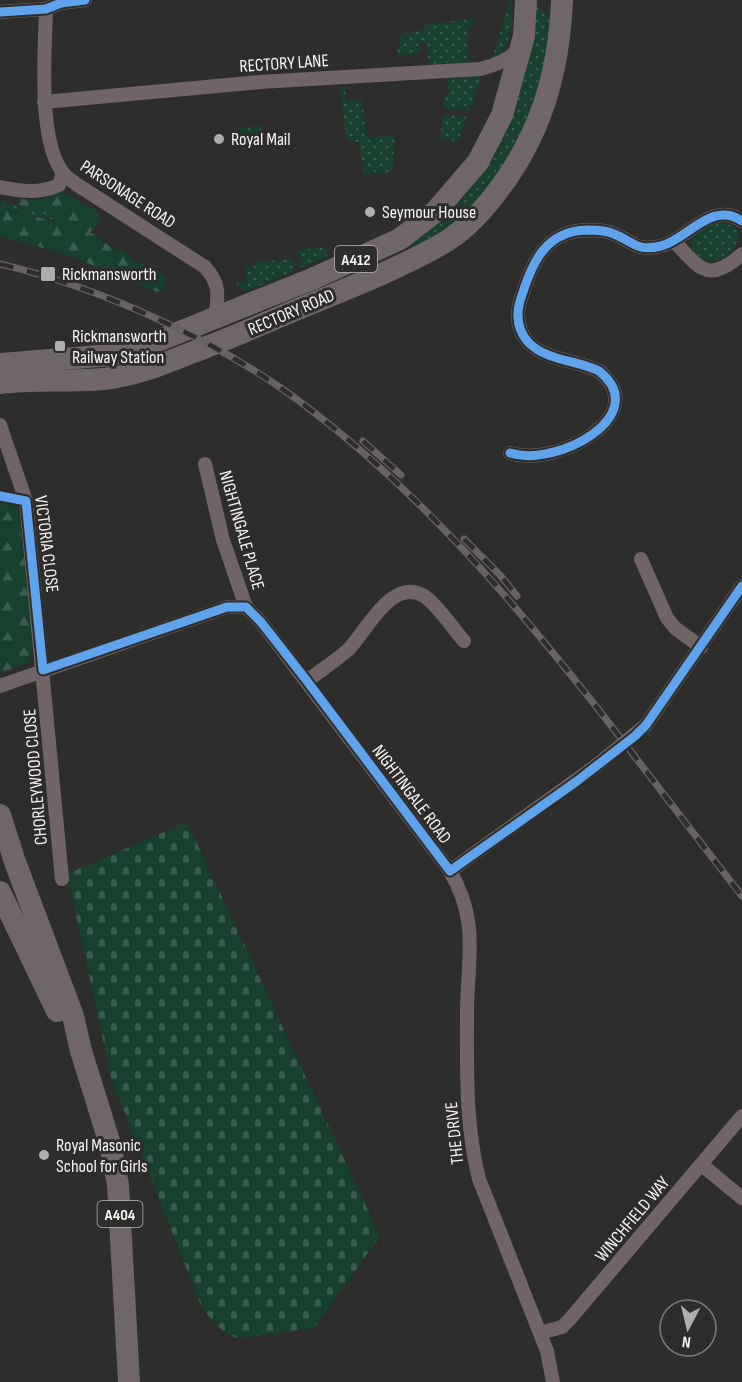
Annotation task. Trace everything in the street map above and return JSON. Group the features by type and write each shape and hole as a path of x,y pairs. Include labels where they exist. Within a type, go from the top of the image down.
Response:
{"main road":[{"name":"RECTORY ROAD","path":"0,364 112,355 145,346 312,279 400,238 435,212 478,162 502,115 524,36 526,0"},
{"name":"RECTORY ROAD","path":"0,383 105,379 149,369 322,299 441,245 485,208 511,175 528,145 541,115 551,82 561,25 562,0"},
{"name":"A404","path":"0,815 15,862 73,1017 81,1051 110,1144 118,1185 129,1382"},
{"name":"A404","path":"0,892 60,1018 81,1051"}],"street":[{"path":"0,12 46,9 61,3 85,0"},
{"name":"PARSONAGE ROAD","path":"46,9 44,102 54,156 63,173 76,184 205,267 214,277 218,290 215,319"},
{"name":"RECTORY LANE","path":"44,102 271,81 480,69 498,64 521,48"},
{"path":"0,187 29,191 48,190 58,185 63,173"},
{"path":"510,453 527,457 567,450 599,429 610,418 614,407 612,386 599,370 538,350 522,332 518,320 520,299 527,277 541,253 557,237 578,230 591,230 613,233 640,247 655,247 674,241 694,225 710,217 733,216 742,221"},
{"path":"674,241 696,265 707,270 724,269 742,254"},
{"path":"0,352 46,361"},
{"name":"VICTORIA CLOSE","path":"0,425 26,501 43,670"},
{"name":"NIGHTINGALE PLACE","path":"205,464 223,540 246,607"},
{"path":"640,559 667,618 675,628 701,647"},
{"name":"NIGHTINGALE ROAD","path":"246,607 261,622 307,681 450,871 635,736 646,725 742,586"},
{"path":"307,681 348,650 382,607 401,593 422,595 464,642"},
{"path":"0,686 227,607 246,607"},
{"name":"CHORLEYWOOD CLOSE","path":"43,670 62,879"},
{"name":"THE DRIVE","path":"450,871 460,890 468,915 471,939 467,1008 468,1113 473,1158 479,1179 547,1351 553,1382"},
{"name":"WINCHFIELD WAY","path":"540,1333 562,1327 570,1319 742,1116"},
{"path":"702,1165 742,1198"}],"green space":[{"path":"510,0 512,0 512,18 510,35 504,50 491,62"},
{"path":"535,3 556,24 547,79 510,168 455,228 405,256 414,242 465,196 483,169"},
{"path":"475,18 467,32 469,62 429,64 426,42 419,44 421,53 397,56 401,34 425,30 424,25"},
{"path":"478,74 481,78 469,111 443,108 445,95 449,96 450,89 446,83 447,76"},
{"path":"340,88 345,88 346,101 362,99 367,138 395,135 392,172 364,175 359,142 347,142"},
{"path":"443,114 467,117 458,142 440,139"},
{"path":"261,126 258,147 242,149 239,128"},
{"path":"61,191 98,212 101,219 90,232 114,249 126,252 133,261 150,266 164,275 166,281 164,288 158,292 68,255 0,236 0,205 12,211 53,222 59,219 56,215 15,204 21,199 39,200"},
{"path":"0,201 56,215 60,219 48,219 21,213 0,205"},
{"path":"717,223 730,225 738,231 737,241 726,256 718,260 701,259 691,242 699,230"},
{"path":"326,247 327,257 300,268 298,250"},
{"path":"293,259 294,271 246,291 234,283 246,282 245,266 255,265 257,262"},
{"path":"0,491 18,510 34,636 29,662 0,673"},
{"path":"187,822 380,1236 314,1328 238,1338 222,1330 202,1308 111,1077 67,874"}],"railway":[{"path":"0,264 40,275 120,303 200,340 274,383 370,459 430,515 540,637 742,896"},
{"path":"363,441 401,475"},
{"path":"464,539 500,575 517,596"}],"cycle path":[{"path":"0,12 46,9 61,3 85,0"},
{"path":"510,453 530,456 551,453 573,445 593,434 607,420 615,404 613,388 599,371 544,353 528,342 521,331 518,319 520,301 531,270 544,250 562,236 587,230 604,231 640,247 653,248 671,242 710,218 720,215 731,216 742,221"},
{"path":"0,496 26,501 43,670 227,607 246,607 261,622 307,681 450,871 577,781 635,736 646,725 742,586"}],"place":[{"name":"Royal Mail","path":"219,139"},
{"name":"Seymour House","path":"370,212"},
{"name":"Rickmansworth","path":"48,274"},
{"name":"Rickmansworth Railway Station","path":"60,346"},
{"name":"Royal Masonic School for Girls","path":"44,1155"}]}
